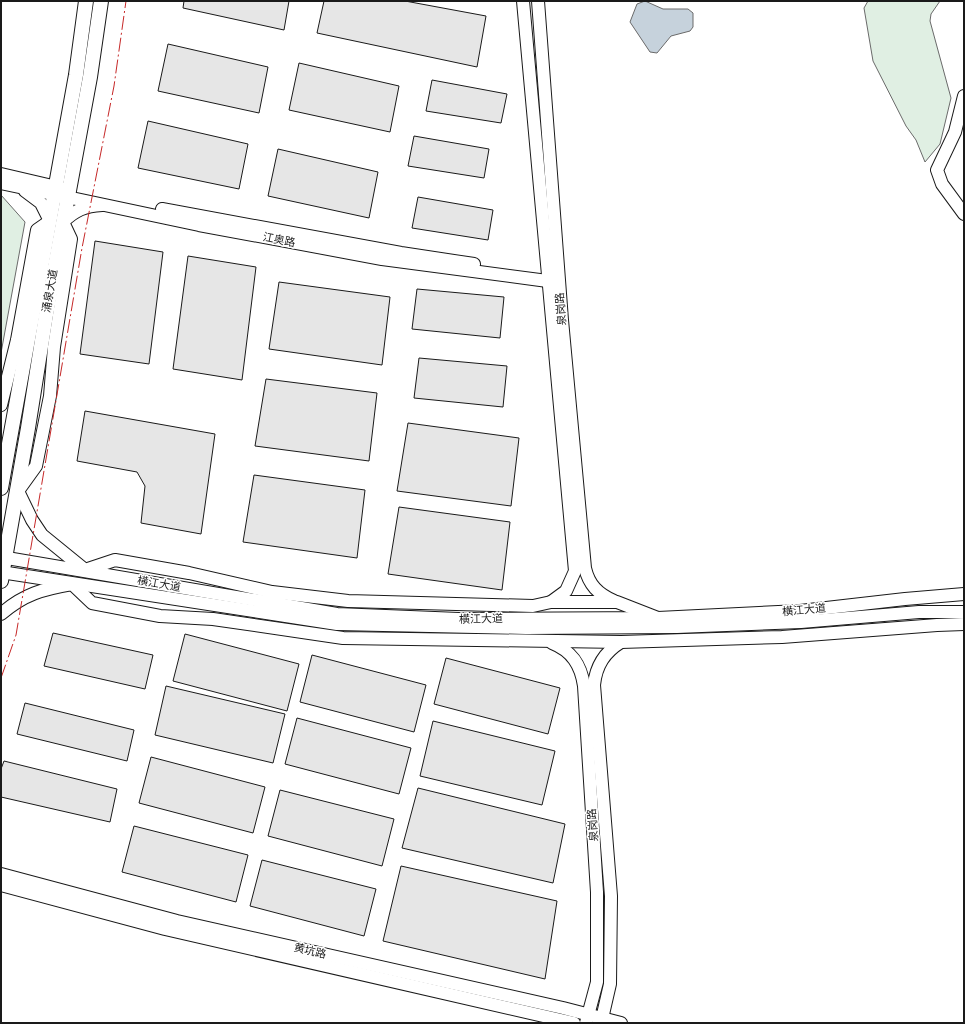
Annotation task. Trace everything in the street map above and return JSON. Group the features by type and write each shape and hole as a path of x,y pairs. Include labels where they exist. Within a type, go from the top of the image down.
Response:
{"main road":[{"name":"涌泉大道","path":"1,488 11,425 56,222 86,1"},
{"name":"涌泉大道","path":"61,192 90,77 101,1"},
{"name":"涌泉大道","path":"2,575 4,558 18,491 46,314 56,222"}],"street":[{"name":"泉岗路","path":"524,1 553,278 580,568 596,590 603,596 658,618"},
{"name":"泉岗路","path":"538,1 553,278"},
{"path":"964,96 955,132 937,170 942,184 964,214"},
{"name":"江奥路","path":"1,174 102,205 199,225 382,259 553,278"},
{"name":"江奥路","path":"1,183 61,192 393,252 553,278"},
{"path":"14,186 27,192 41,203 56,222"},
{"path":"1,405 17,340 37,230 90,205 102,205"},
{"path":"18,491 32,520 42,535 85,570 115,560 189,573 272,592 348,601 533,606 551,602 617,602"},
{"name":"横江大道","path":"4,558 85,570 337,614 647,627 801,622 919,612 964,612"},
{"name":"泉岗路","path":"551,602 566,590 580,568"},
{"name":"横江大道","path":"2,575 72,584 337,624 523,623 658,618 800,611 905,598 964,594"},
{"path":"1,614 26,596 48,588 72,584 92,603 160,616 212,619 343,638 526,642 621,642 782,637 930,625 964,624"},
{"path":"520,605 526,642"},
{"path":"647,627 648,641"},
{"name":"泉岗路","path":"549,642 561,646 576,660 582,676 589,685 611,896 610,984 602,1021"},
{"name":"泉岗路","path":"587,1019 597,982 597,892 589,685 601,660 613,647 621,642"},
{"name":"黄坑路","path":"1,874 177,921 587,1019 621,1023"},
{"name":"黄坑路","path":"1,885 165,929 574,1023"}],"green space":[{"path":"868,1 940,1 931,14 930,21 951,98 940,144 925,162 916,140 906,126 873,61 864,8"},
{"path":"1,195 25,222 1,353"}],"shaded area":[{"path":"645,1 663,9 688,9 693,13 693,27 690,31 671,36 657,53 650,52 630,22 637,4"}],"building":[{"path":"184,1 289,1 284,30 183,8"},
{"path":"324,1 405,1 486,16 477,67 317,33"},
{"path":"168,44 268,67 259,113 158,91"},
{"path":"299,63 399,86 390,132 289,110"},
{"path":"432,80 507,94 501,123 426,111"},
{"path":"148,121 248,144 239,189 138,168"},
{"path":"414,136 489,149 484,178 408,166"},
{"path":"278,149 378,172 369,218 268,196"},
{"path":"418,197 493,210 488,240 412,228"},
{"path":"95,241 163,252 149,364 80,354"},
{"path":"188,256 256,267 242,380 173,369"},
{"path":"279,282 390,297 382,365 269,349"},
{"path":"417,289 504,297 500,338 412,329"},
{"path":"419,358 507,366 503,407 414,398"},
{"path":"266,379 377,393 369,461 255,446"},
{"path":"85,411 215,434 201,534 141,523 145,486 137,472 77,461"},
{"path":"408,423 519,438 511,506 397,491"},
{"path":"254,475 365,490 357,558 243,542"},
{"path":"399,507 510,522 502,590 388,574"},
{"path":"53,633 153,655 145,689 44,666"},
{"path":"185,634 299,664 287,711 173,681"},
{"path":"312,655 426,685 414,732 300,702"},
{"path":"446,658 560,688 548,734 434,704"},
{"path":"166,686 285,714 273,763 155,735"},
{"path":"25,703 134,730 127,761 17,734"},
{"path":"297,718 411,748 399,794 285,764"},
{"path":"433,721 555,751 542,805 420,776"},
{"path":"151,757 265,787 253,833 139,803"},
{"path":"4,761 117,789 110,822 1,797 1,769"},
{"path":"418,788 565,824 553,883 402,848"},
{"path":"280,790 394,819 382,866 268,836"},
{"path":"134,826 248,855 236,902 122,872"},
{"path":"262,860 376,889 364,936 250,906"},
{"path":"401,866 557,901 545,979 383,941"}],"power":[{"path":"1,678 16,635 82,248 114,86 126,1"}]}
